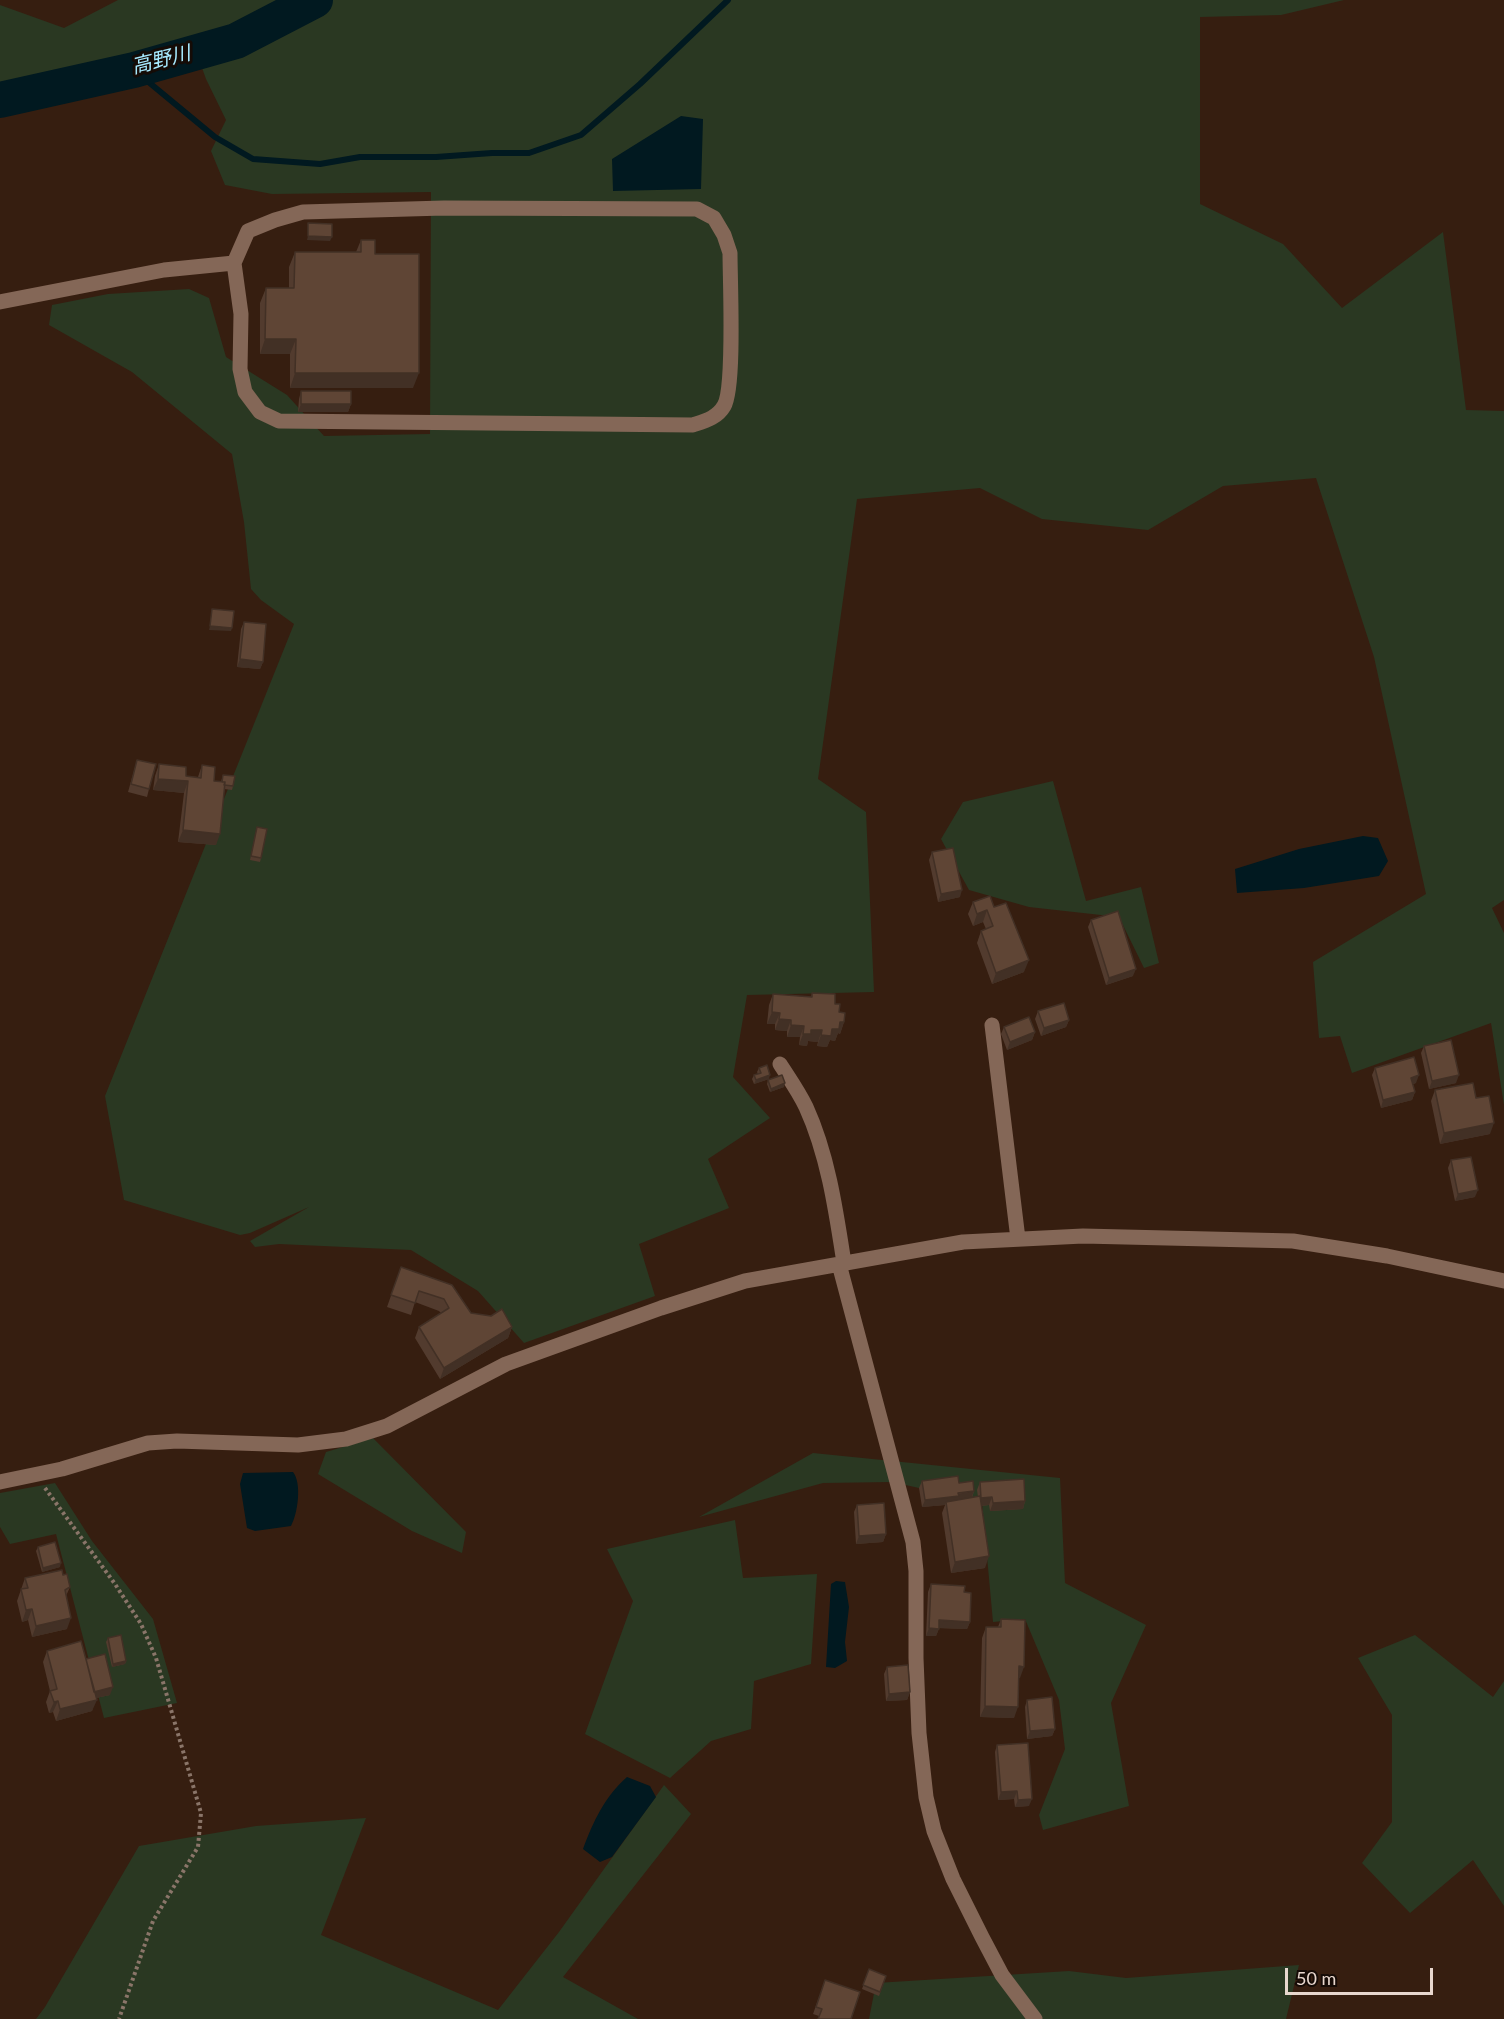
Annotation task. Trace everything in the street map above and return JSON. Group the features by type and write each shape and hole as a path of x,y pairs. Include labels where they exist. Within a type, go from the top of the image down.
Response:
{"street":[{"path":"444,208 697,209 714,218 724,235 730,253 729,384 724,406 712,419 693,425 279,422 260,412 245,392 240,369 241,314 234,262 248,231 303,212 444,208"},
{"path":"0,302 164,270 234,262"},
{"path":"992,1025 1018,1239"},
{"path":"780,1064 806,1106 827,1171 842,1263 913,1542 916,1571 919,1733 926,1797 934,1831 953,1879 1002,1974 1035,2019"},
{"path":"0,1482 62,1469 148,1443 177,1441 298,1445 346,1439 387,1426 506,1364 660,1308 745,1281 963,1242 1083,1236 1293,1241 1387,1256 1504,1281"}],"path":[{"path":"36,1475 116,1584 141,1624 156,1658 201,1813 198,1847 153,1920 119,2019"}],"green space":[{"path":"118,0 1344,0 1281,15 1200,17 1200,204 1283,244 1342,308 1443,232 1466,410 1504,411 1504,900 1492,908 1504,933 1504,1105 1491,1023 1352,1073 1340,1036 1319,1038 1313,962 1426,894 1374,657 1316,478 1223,486 1148,530 1042,519 980,488 857,499 818,779 866,812 874,992 747,995 733,1077 770,1118 708,1159 729,1208 639,1244 655,1296 524,1343 478,1291 411,1250 279,1244 255,1247 250,1241 309,1207 250,1233 240,1235 124,1200 105,1096 294,624 261,600 251,589 244,522 232,454 132,372 49,325 52,305 108,294 189,289 209,298 226,357 287,395 324,436 430,434 431,192 272,194 225,185 211,151 226,120 206,79 192,40 0,88 0,5 64,28"},
{"path":"1053,781 1086,901 1141,887 1159,963 1144,968 1119,917 1029,907 969,890 941,839 963,802"},
{"path":"373,1438 466,1532 462,1553 412,1531 318,1474 326,1452"},
{"path":"813,1453 1060,1478 1065,1583 1146,1625 1111,1703 1129,1806 1043,1830 1039,1815 1065,1749 1059,1700 1025,1619 993,1622 982,1502 892,1482 823,1483 699,1517"},
{"path":"55,1483 92,1541 153,1619 177,1703 104,1718 56,1534 10,1544 0,1527 0,1493"},
{"path":"735,1520 743,1578 817,1574 811,1664 754,1681 751,1729 711,1741 670,1778 585,1734 633,1601 607,1549"},
{"path":"1415,1635 1493,1697 1504,1681 1504,1906 1473,1860 1410,1913 1362,1863 1392,1822 1392,1715 1358,1658"},
{"path":"664,1785 691,1814 563,1977 638,2019 36,2019 139,1846 256,1826 366,1818 321,1935 498,2010 559,1932"},
{"path":"1299,1965 1286,2019 869,2019 876,1983 1069,1971 1126,1978"}],"water":[{"path":"681,116 703,119 701,189 613,191 612,159"},
{"path":"1363,836 1378,838 1388,861 1379,876 1304,888 1237,893 1235,869 1299,849"},
{"path":"293,1472 296,1477 298,1498 296,1514 291,1526 255,1531 247,1528 240,1484 243,1473"},
{"path":"836,1581 845,1582 849,1607 845,1642 847,1661 835,1668 826,1667 831,1584"},
{"path":"627,1777 650,1786 656,1797 612,1857 600,1862 583,1849 600,1810 612,1792"}],"building":[{"path":"308,223 332,224 332,237 308,236"},
{"path":"361,240 375,240 375,254 419,254 419,373 295,373 296,339 265,339 266,288 294,288 295,252 361,252"},
{"path":"301,391 351,391 351,404 301,404"},
{"path":"212,609 234,611 232,628 210,626"},
{"path":"244,622 266,624 263,662 240,659"},
{"path":"137,760 156,764 149,789 131,784"},
{"path":"159,764 186,767 186,776 201,778 202,765 215,767 214,781 225,782 220,834 183,830 188,781 158,779"},
{"path":"223,775 235,776 233,786 224,785"},
{"path":"257,827 267,829 261,858 251,856"},
{"path":"953,848 962,890 941,894 932,852"},
{"path":"990,896 994,907 1006,903 1029,960 996,973 981,931 993,926 987,910 977,914 973,902"},
{"path":"1118,911 1136,969 1109,978 1091,920"},
{"path":"812,993 835,994 835,1004 840,1004 839,1012 845,1013 844,1022 840,1022 839,1029 832,1029 831,1036 821,1035 822,1030 811,1030 811,1034 803,1034 804,1026 791,1025 791,1020 779,1019 780,1013 772,1012 773,994 812,997"},
{"path":"1064,1003 1069,1020 1044,1028 1038,1011"},
{"path":"1029,1017 1035,1032 1010,1042 1004,1027"},
{"path":"1451,1040 1459,1075 1432,1081 1424,1046"},
{"path":"1414,1057 1419,1075 1411,1078 1415,1092 1383,1100 1375,1068"},
{"path":"767,1065 770,1075 756,1080 754,1075 761,1073 759,1068"},
{"path":"782,1075 785,1083 771,1089 768,1080"},
{"path":"1473,1083 1476,1098 1489,1096 1494,1123 1444,1133 1435,1090"},
{"path":"1471,1157 1478,1190 1458,1194 1451,1160"},
{"path":"401,1267 452,1285 471,1313 491,1316 502,1309 512,1327 444,1368 419,1327 449,1308 444,1299 419,1291 415,1303 391,1295"},
{"path":"958,1476 959,1483 973,1481 974,1491 958,1493 959,1496 925,1500 922,1481"},
{"path":"1024,1479 1025,1501 993,1503 992,1497 981,1498 980,1482"},
{"path":"980,1496 989,1556 955,1562 946,1502"},
{"path":"884,1503 886,1534 859,1536 857,1505"},
{"path":"55,1542 61,1563 43,1568 38,1547"},
{"path":"62,1570 63,1575 67,1574 70,1587 65,1590 71,1618 36,1626 32,1609 26,1610 21,1589 28,1588 25,1578"},
{"path":"931,1584 965,1586 964,1592 971,1593 970,1622 939,1620 939,1629 929,1628"},
{"path":"1001,1619 1025,1620 1024,1667 1019,1666 1018,1707 985,1706 986,1627 1001,1627"},
{"path":"121,1635 126,1661 113,1664 108,1638"},
{"path":"81,1641 97,1700 60,1709 58,1701 54,1702 50,1691 57,1689 47,1651"},
{"path":"105,1654 113,1687 94,1692 86,1659"},
{"path":"908,1665 910,1692 889,1694 887,1667"},
{"path":"1052,1697 1055,1729 1030,1731 1027,1700"},
{"path":"1028,1743 1032,1799 1018,1800 1017,1791 1001,1792 997,1745"},
{"path":"869,1969 886,1976 880,1992 863,1985"},
{"path":"825,1980 860,1992 851,2019 818,2019 822,2009 816,2007"}],"waterway":[{"name":"高野川","path":"0,100 134,70 236,41 315,0"},
{"path":"134,70 215,137 253,159 320,164 360,157 529,153 581,135 640,84 728,0"}]}
